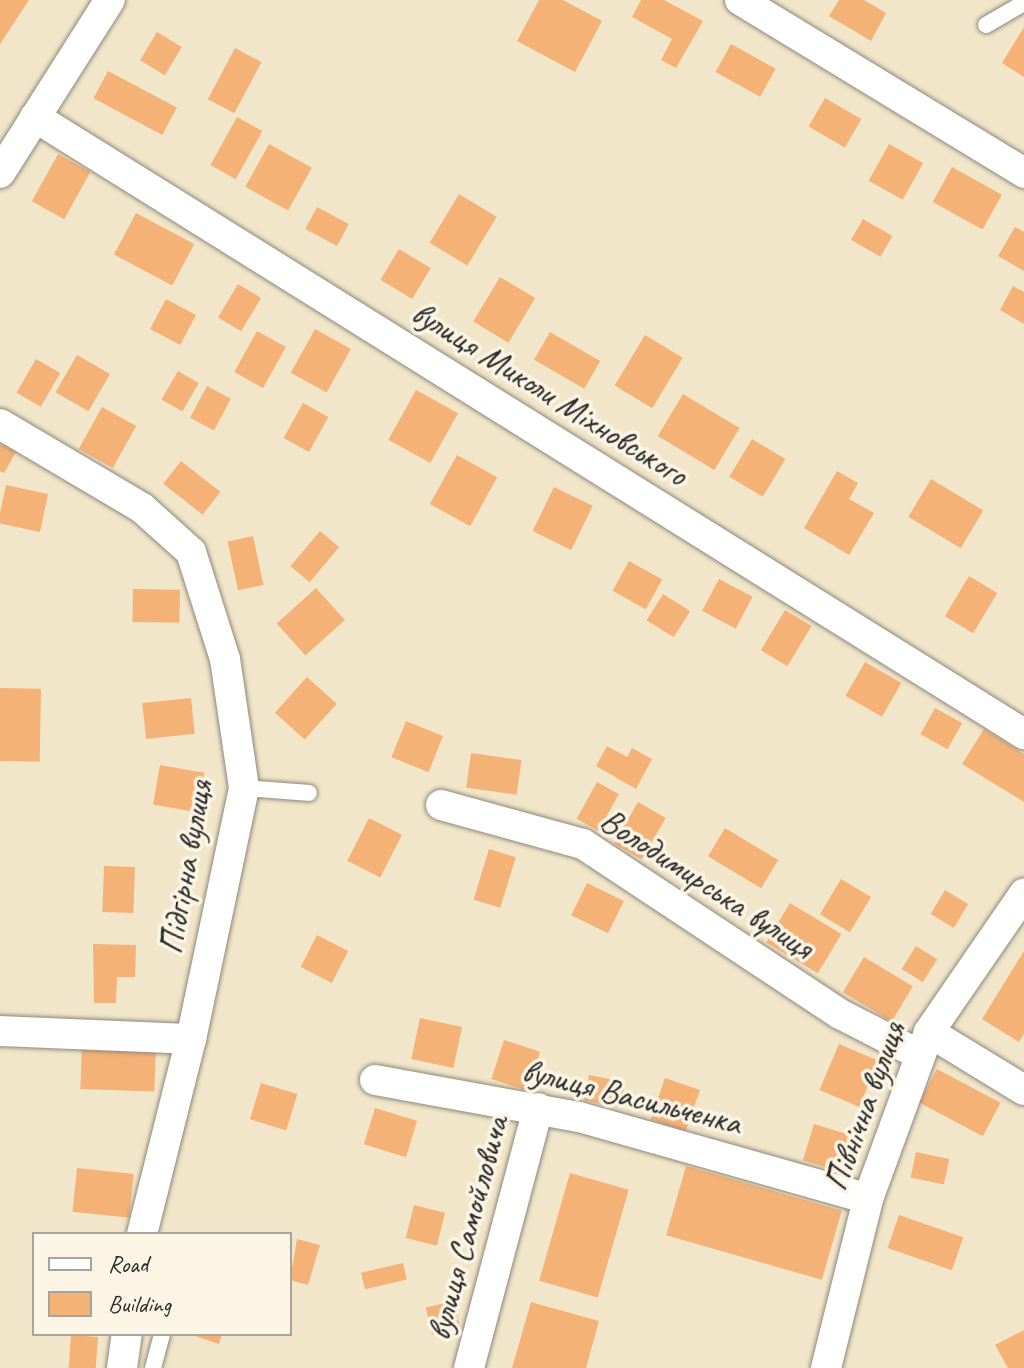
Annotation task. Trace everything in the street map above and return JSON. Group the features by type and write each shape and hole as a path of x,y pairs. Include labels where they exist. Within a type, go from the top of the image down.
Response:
{"street":[{"path":"0,173 110,0"},
{"path":"740,0 1021,164"},
{"name":"вулиця Миколи Міхновського","path":"35,117 1024,734"},
{"name":"Підгірна вулиця","path":"0,424 142,508 191,552 225,659 244,788 191,1039 143,1232"},
{"name":"Володимирська вулиця","path":"441,805 583,844 840,1014 925,1044 1024,1090"},
{"name":"Північна вулиця","path":"826,1368 868,1199 925,1044 1024,894"},
{"path":"0,1031 191,1039"},
{"name":"вулиця Васильченка","path":"375,1080 538,1108 868,1199"},
{"name":"вулиця Самойловича","path":"469,1368 538,1108"},
{"path":"122,1368 127,1336"}],"lane":[{"path":"986,25 1024,3"},
{"path":"244,788 309,793"},
{"path":"153,1368 161,1336"}],"building":[{"path":"0,0 29,0 0,44"},
{"path":"539,0 563,0 602,21 575,72 517,41"},
{"path":"641,0 664,0 703,21 676,68 661,60 672,39 632,17"},
{"path":"839,0 864,0 886,13 871,41 829,16"},
{"path":"1024,27 1024,77 1002,63"},
{"path":"157,32 182,47 165,75 140,60"},
{"path":"731,44 776,69 760,97 715,72"},
{"path":"235,48 261,62 234,113 208,99"},
{"path":"108,71 177,108 162,135 93,98"},
{"path":"825,98 861,119 845,148 808,127"},
{"path":"237,117 262,131 236,179 210,165"},
{"path":"269,144 312,168 288,211 245,187"},
{"path":"889,144 923,163 903,200 869,181"},
{"path":"58,154 90,172 64,219 32,201"},
{"path":"952,167 1002,195 982,230 933,202"},
{"path":"459,194 497,217 467,266 430,243"},
{"path":"317,207 349,224 337,246 305,229"},
{"path":"136,213 194,244 172,285 114,254"},
{"path":"863,219 892,236 880,257 851,240"},
{"path":"1015,227 1024,232 1024,271 998,256"},
{"path":"399,249 431,268 412,299 380,280"},
{"path":"500,277 535,298 508,343 473,322"},
{"path":"238,284 261,298 241,331 218,317"},
{"path":"1013,286 1024,292 1024,324 1000,310"},
{"path":"166,299 196,315 180,345 150,329"},
{"path":"315,329 351,349 327,393 291,373"},
{"path":"257,331 286,347 263,388 234,372"},
{"path":"550,332 600,361 584,389 534,360"},
{"path":"645,335 683,358 652,408 615,386"},
{"path":"77,355 110,374 88,411 56,392"},
{"path":"36,359 60,373 41,407 16,393"},
{"path":"178,371 199,383 182,412 162,400"},
{"path":"207,386 231,399 214,430 190,418"},
{"path":"416,390 458,413 430,463 388,440"},
{"path":"683,394 740,428 714,470 658,436"},
{"path":"303,403 328,417 309,452 284,438"},
{"path":"102,407 136,426 113,468 79,449"},
{"path":"752,439 785,459 763,497 729,477"},
{"path":"0,444 16,452 4,473 0,471"},
{"path":"457,455 497,477 470,526 430,504"},
{"path":"181,461 220,492 203,515 163,484"},
{"path":"837,471 858,483 849,499 874,513 849,555 804,528"},
{"path":"931,479 983,510 961,548 908,517"},
{"path":"6,485 48,494 40,532 0,524"},
{"path":"554,487 593,506 571,550 533,531"},
{"path":"320,531 339,547 310,582 290,566"},
{"path":"253,536 263,585 238,590 228,541"},
{"path":"629,561 662,579 646,609 613,591"},
{"path":"969,576 997,593 973,633 945,616"},
{"path":"719,579 753,597 736,629 702,611"},
{"path":"316,588 345,620 305,655 277,623"},
{"path":"133,589 180,590 179,623 132,622"},
{"path":"663,594 690,611 674,637 647,620"},
{"path":"785,610 812,626 787,666 761,650"},
{"path":"865,662 901,683 882,717 846,696"},
{"path":"307,677 337,704 305,739 275,713"},
{"path":"0,688 41,689 40,762 0,761"},
{"path":"191,698 195,734 146,739 142,703"},
{"path":"935,708 962,723 948,749 920,734"},
{"path":"406,721 443,736 428,772 391,757"},
{"path":"984,729 1024,754 1024,802 962,764"},
{"path":"607,746 627,757 632,748 652,759 636,789 596,766"},
{"path":"471,753 522,760 517,795 466,788"},
{"path":"160,765 204,773 197,812 153,804"},
{"path":"597,782 619,794 599,831 577,819"},
{"path":"638,802 666,818 642,860 614,844"},
{"path":"369,818 402,835 380,878 347,861"},
{"path":"725,828 778,860 761,888 708,856"},
{"path":"489,849 516,857 500,908 474,900"},
{"path":"104,866 135,867 133,913 102,912"},
{"path":"841,879 871,897 850,932 820,914"},
{"path":"587,883 624,901 608,933 571,915"},
{"path":"945,890 968,904 954,928 931,914"},
{"path":"790,903 841,934 818,973 766,942"},
{"path":"317,935 348,951 332,983 301,967"},
{"path":"93,944 136,945 135,977 117,977 116,1003 94,1003"},
{"path":"916,946 937,959 923,982 902,969"},
{"path":"1024,951 1024,1034 1019,1042 982,1019"},
{"path":"864,957 913,986 892,1022 843,992"},
{"path":"420,1018 462,1027 453,1068 411,1059"},
{"path":"504,1040 540,1052 527,1091 491,1079"},
{"path":"82,1042 156,1045 154,1092 80,1089"},
{"path":"839,1044 879,1061 859,1107 819,1090"},
{"path":"937,1069 1001,1103 983,1136 919,1103"},
{"path":"589,1075 625,1082 620,1108 584,1101"},
{"path":"665,1078 700,1090 686,1132 651,1120"},
{"path":"261,1083 297,1094 286,1130 250,1119"},
{"path":"375,1108 417,1121 406,1157 364,1144"},
{"path":"814,1124 859,1138 848,1174 803,1160"},
{"path":"916,1152 949,1159 944,1185 911,1177"},
{"path":"686,1166 842,1211 822,1280 666,1235"},
{"path":"77,1168 134,1174 129,1218 72,1212"},
{"path":"570,1173 629,1190 598,1297 539,1281"},
{"path":"414,1205 445,1213 437,1246 406,1238"},
{"path":"899,1215 963,1237 952,1270 888,1248"},
{"path":"297,1239 320,1245 308,1285 292,1281"},
{"path":"403,1263 407,1280 365,1289 361,1273"},
{"path":"454,1301 460,1328 432,1335 426,1308"},
{"path":"531,1302 599,1321 586,1368 512,1368"},
{"path":"1024,1330 1024,1368 1008,1368 995,1345"},
{"path":"71,1336 98,1337 96,1368 69,1368"},
{"path":"195,1336 221,1336 219,1344"}]}
